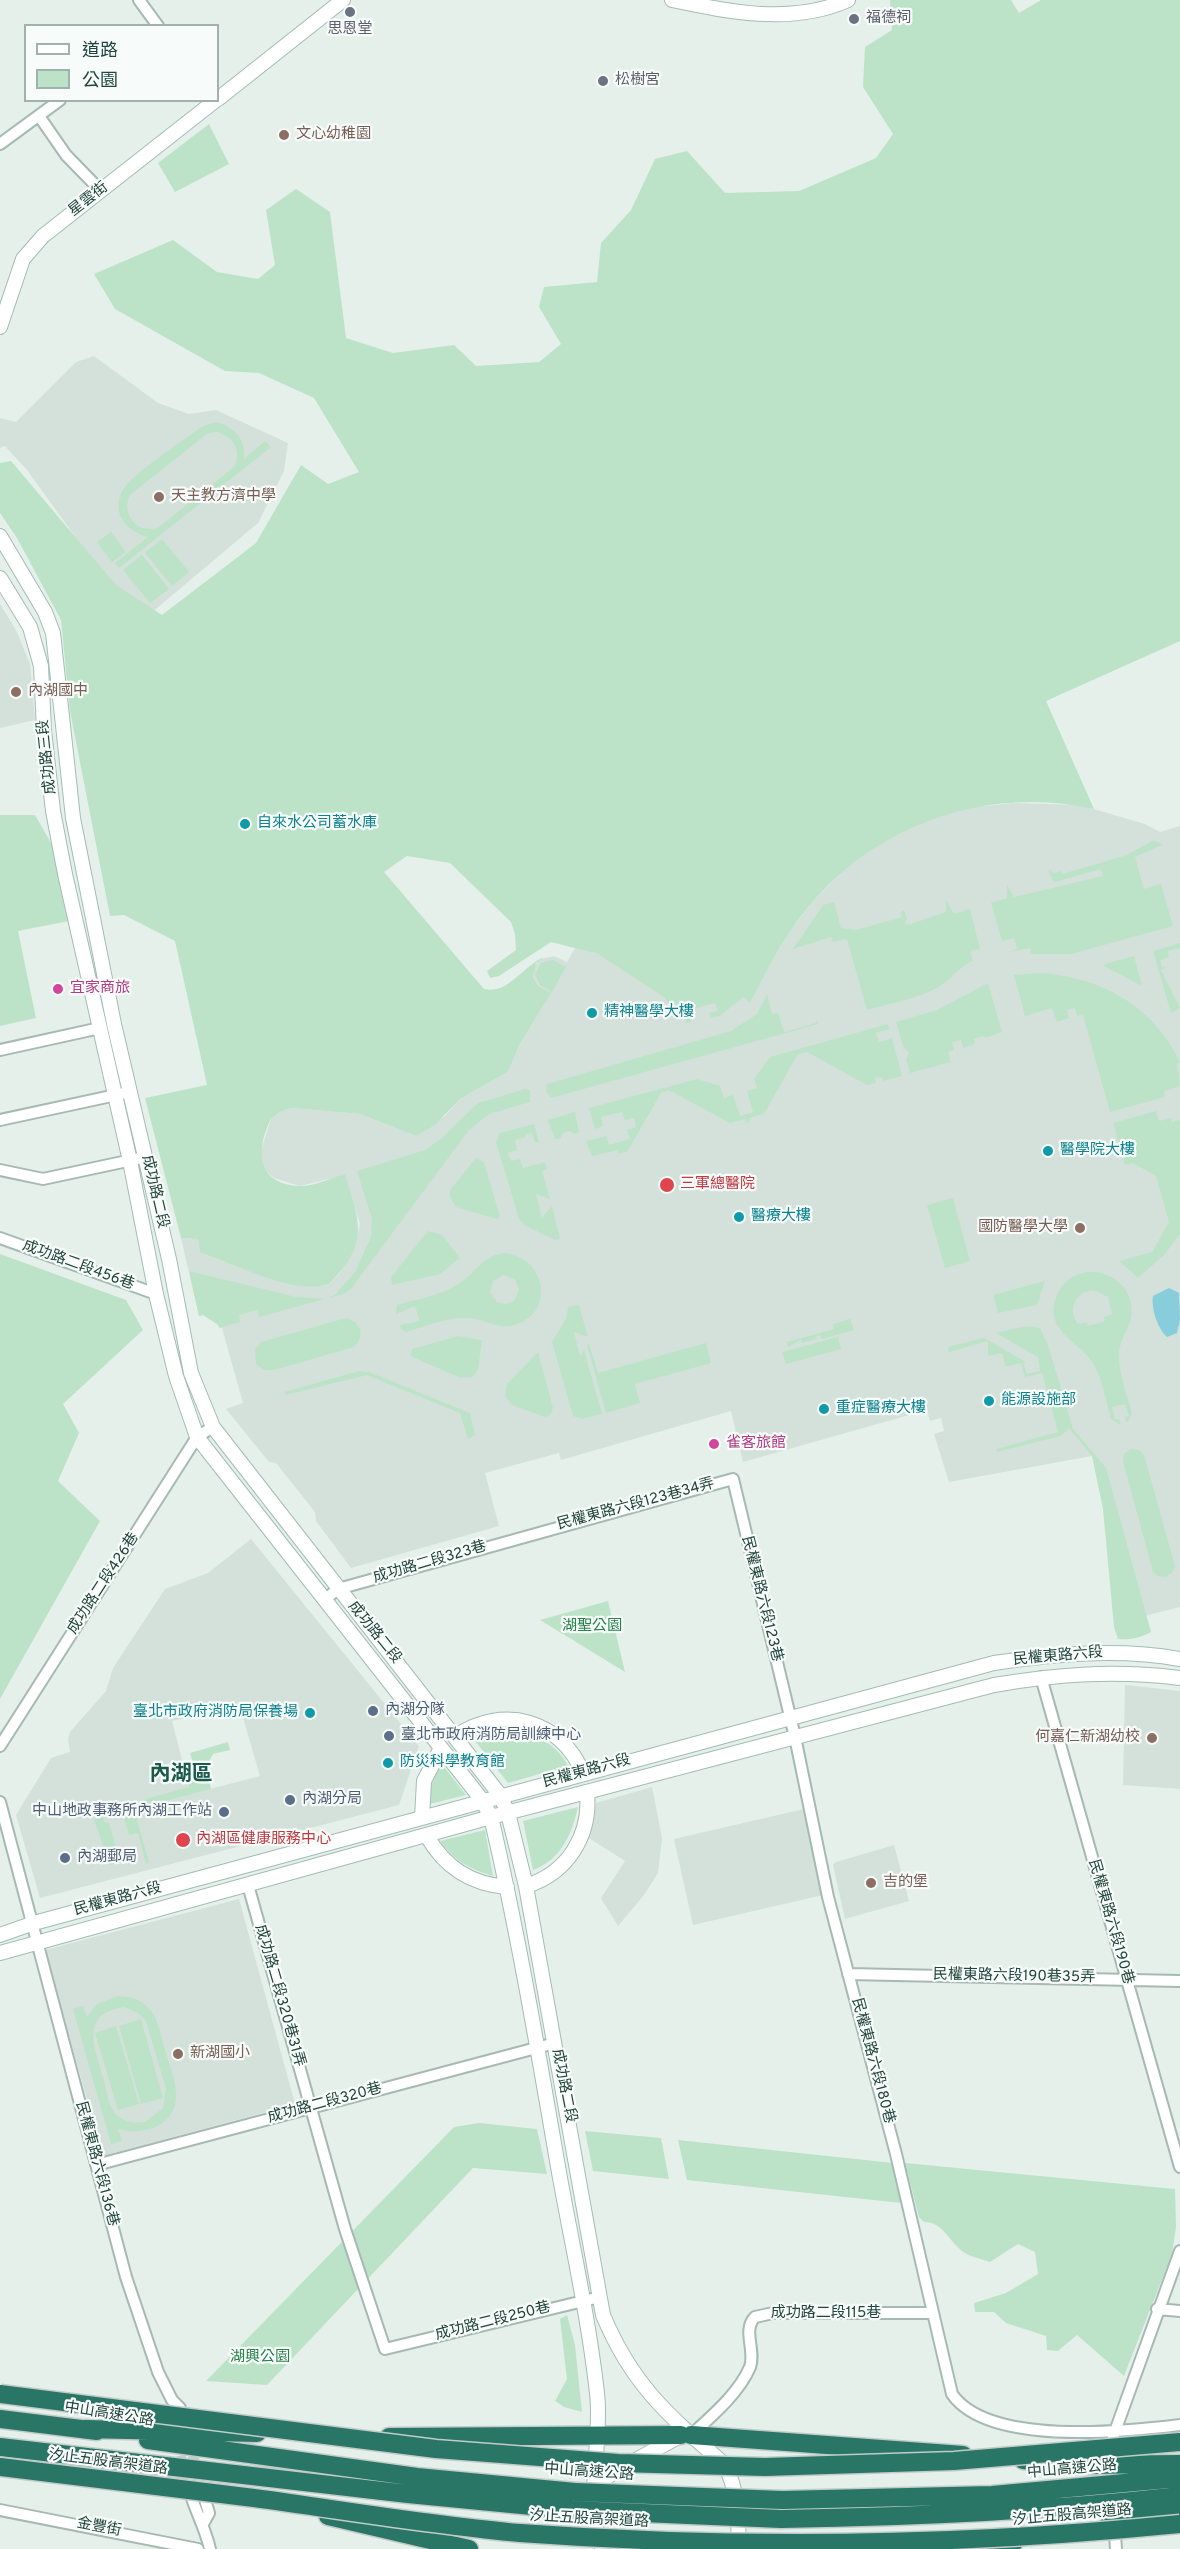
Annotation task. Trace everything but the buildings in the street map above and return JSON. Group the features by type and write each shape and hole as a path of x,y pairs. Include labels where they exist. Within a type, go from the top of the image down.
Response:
{"highway":[{"path":"0,2394 436,2449 618,2463 765,2467 954,2461 1180,2442"},
{"name":"中山高速公路","path":"0,2419 86,2429 574,2501 782,2500 992,2495 1180,2478"},
{"path":"86,2429 411,2437 686,2435 875,2447 1078,2465 1180,2464"},
{"name":"中山高速公路","path":"0,2447 99,2459 782,2519 925,2517 1098,2506 1180,2496"},
{"path":"99,2459 156,2480 469,2549"},
{"name":"汐止五股高架道路","path":"0,2467 519,2534 724,2545 878,2546 1042,2538 1180,2524"},
{"path":"981,2549 1180,2510"}],"main road":[{"name":"星雲街","path":"219,98 343,0"},
{"path":"679,1 762,14 801,13 848,0"},
{"name":"星雲街","path":"0,327 23,259 44,236 213,102"},
{"name":"成功路三段","path":"0,536 45,612 53,633 73,818"},
{"name":"成功路三段","path":"0,578 30,627 40,666 53,811 65,874"},
{"name":"成功路二段","path":"73,818 191,1373 213,1427 500,1795 508,1813 526,1886 603,2315 614,2341 644,2390 686,2435 724,2464 731,2476 738,2513 739,2549"},
{"name":"成功路二段","path":"65,874 130,1161 156,1294 176,1376 197,1437 482,1800 491,1818 538,2046 598,2395 596,2486 593,2514 597,2537 603,2549"},
{"name":"民權東路六段","path":"0,1935 34,1923 500,1795 994,1663 1040,1656 1110,1652 1180,1659"},
{"name":"民權東路六段","path":"0,1953 36,1941 508,1813 994,1685 1067,1674 1146,1674 1180,1678"},
{"path":"456,1736 477,1724 500,1719 535,1724 565,1743 583,1773"},
{"path":"422,1818 424,1781 441,1748"},
{"path":"526,1886 552,1874 573,1852 586,1824 587,1792"},
{"path":"427,1836 443,1860 466,1877 486,1884 507,1887"},
{"path":"596,2486 614,2472 686,2435"},
{"path":"718,2549 732,2536 738,2513"}],"street":[{"path":"139,0 157,24"},
{"path":"0,144 57,102"},
{"path":"39,116 66,154 101,191"},
{"path":"0,1050 100,1028"},
{"path":"0,1120 130,1092"},
{"path":"0,1170 43,1179 146,1157"},
{"name":"成功路二段456巷","path":"0,1238 156,1294"},
{"name":"成功路二段426巷","path":"0,1746 197,1437 213,1427"},
{"name":"民權東路六段123巷34弄","path":"538,1532 733,1479"},
{"name":"民權東路六段123巷","path":"733,1479 791,1718"},
{"name":"成功路二段323巷","path":"324,1600 338,1589 538,1532"},
{"name":"民權東路六段190巷","path":"1041,1677 1180,2167"},
{"name":"民權東路六段180巷","path":"791,1718 828,1897 896,2154 948,2383 958,2403 968,2410 1009,2424 1054,2431 1114,2433"},
{"name":"民權東路六段136巷","path":"0,1802 5,1833 34,1923 36,1941 126,2277 158,2372 172,2400 180,2408 185,2428"},
{"name":"成功路二段320巷31弄","path":"248,1884 345,2229 366,2285 385,2349"},
{"name":"民權東路六段190巷35弄","path":"848,1974 1180,1981"},
{"name":"成功路二段320巷","path":"96,2165 555,2043"},
{"path":"1108,2457 1114,2433 1157,2309 1180,2251"},
{"name":"成功路二段250巷","path":"385,2349 600,2297"},
{"path":"1157,2309 1180,2311"},
{"name":"成功路二段115巷","path":"686,2435 726,2402 748,2371 752,2355 749,2328 755,2317 773,2313 932,2313"},
{"name":"民權東路六段136巷","path":"172,2400 169,2410 173,2427"},
{"path":"1114,2433 1180,2425"},
{"path":"189,2489 196,2513 204,2522 210,2549"},
{"path":"202,2490 208,2513 204,2522"},
{"name":"金豐街","path":"0,2510 198,2549"},
{"path":"1115,2534 1116,2549"}],"shaded area":[{"name":"天主教方濟中學","path":"94,356 158,403 189,414 216,410 288,443 284,471 258,523 144,619 118,596 27,470 5,446 0,448 0,418 16,422 76,362"},
{"name":"內湖國中","path":"0,604 16,630 30,664 35,720 0,728"},
{"name":"三軍總醫院","path":"1012,803 1080,805 1145,824 1160,832 1180,826 1180,1607 1145,1616 1106,1512 1092,1456 949,1482 934,1434 944,1431 941,1418 930,1421 927,1410 743,1462 731,1411 561,1460 559,1453 485,1473 499,1526 351,1568 316,1521 315,1512 276,1463 269,1462 226,1409 243,1403 222,1328 203,1315 199,1316 181,1238 198,1239 200,1253 285,1282 322,1286 329,1284 340,1273 354,1249 360,1224 345,1175 300,1186 274,1178 265,1170 260,1154 271,1119 280,1112 292,1108 360,1114 416,1136 445,1116 460,1099 508,1072 520,1044 550,994 538,986 533,977 534,967 540,959 554,956 567,962 575,948 598,954 767,970 790,931 814,900 847,867 872,849 907,828 932,818 975,807"},
{"path":"251,1539 419,1746 399,1805 40,1898 16,1815 51,1758 70,1752 68,1739 70,1732 106,1691 113,1668 165,1589 208,1573","holes":["239,1704 260,1776 191,1794 172,1721"]},
{"name":"何嘉仁新湖幼校","path":"1125,1685 1180,1691 1180,1789 1123,1785"},
{"path":"652,1787 662,1838 658,1873 644,1895 618,1926 601,1898 625,1861 589,1838 596,1803"},
{"path":"804,1809 823,1895 693,1925 674,1839"},
{"name":"吉的堡","path":"894,1845 909,1901 845,1919 833,1865 836,1862"},
{"name":"新湖國小","path":"239,1899 295,2104 103,2156 45,1950"}],"green space":[{"path":"890,0 1011,0 1019,13 1041,0 1180,0 1180,641 1046,701 1094,809 1056,803 1017,802 979,807 943,816 907,830 874,848 844,871 816,898 788,935 750,1003 743,997 720,1016 711,1018 709,1013 718,1011 715,1003 688,1010 691,1022 686,1023 682,1008 673,1010 664,997 598,954 551,942 499,976 490,978 487,971 516,950 515,934 511,922 450,863 407,856 384,872 484,989 501,988 544,957 536,963 533,977 538,986 551,993 520,1044 508,1072 460,1099 435,1125 416,1136 360,1114 292,1108 280,1112 271,1119 263,1142 262,1154 263,1164 275,1179 286,1184 306,1186 345,1174 355,1206 358,1232 351,1256 329,1284 314,1287 281,1282 200,1253 198,1239 181,1238 145,1098 207,1085 175,941 124,915 110,916 70,711 61,620 17,538 0,513 0,463 11,461 116,585 162,615 256,543 301,465 328,484 359,472 314,398 259,373 225,371 115,309 94,274 173,240 217,272 258,279 275,265 266,210 296,189 330,212 346,338 393,353 454,345 476,366 539,362 561,344 539,307 544,287 597,282 601,243 631,210 655,159 687,151 725,193 799,191 876,158 893,134 863,87 865,47 892,30"},
{"path":"209,124 229,164 175,192 158,163"},
{"path":"215,422 233,430 241,440 244,459 265,441 271,447 119,568 115,563 148,537 133,530 122,519 118,505 124,488 148,466 201,427","holes":["208,433 223,434 232,441 237,450 237,461 234,467 159,527 145,528 133,522 128,509 130,495"]},
{"path":"111,532 126,552 112,562 97,542"},
{"path":"162,539 189,572 172,586 145,553"},
{"path":"142,555 169,589 150,603 123,570"},
{"path":"0,815 35,815 59,857 69,921 18,931 36,1018 0,1026"},
{"path":"1154,840 1162,845 1135,857 1144,889 1161,884 1173,926 1071,954 1031,954 1030,948 1008,952 1017,949 1014,938 1002,941 991,903 1007,898 1007,885 1014,897 1103,876 1101,869 1055,882 1048,868 1053,873 1061,871 1062,874 1127,855"},
{"path":"946,900 954,914 970,909 980,949 970,951 973,961 927,993 867,1010 847,939 833,942 831,937 793,949 823,905 834,902 841,928 856,930 902,917 901,912 904,910 907,919 904,923 908,925 946,912"},
{"path":"1180,943 1180,948 1168,951 1169,957 1160,960 1162,968 1167,966 1161,970 1180,1008 1171,1013 1153,951"},
{"path":"1134,956 1142,986 1104,966 1105,964"},
{"path":"553,960 566,967 552,992 540,985 535,974 541,963"},
{"path":"1038,973 1061,975 1103,987 1122,997 1139,1010 1155,1024 1169,1042 1180,1062 1177,1064 1180,1086 1164,1091 1165,1097 1110,1112 1083,1015 1077,1016 1075,1008 1067,1010 1069,1018 1057,1022 1052,1008 1025,1016 1014,975"},
{"path":"988,983 1002,1032 974,1039 975,1044 963,1048 961,1040 952,1042 954,1050 948,1052 951,1062 910,1073 906,1059 909,1053 903,1046 896,1022 937,1010"},
{"path":"767,994 772,1014 778,1013 784,1032 816,1023 817,1019 818,1024 551,1098 546,1090 547,1084 731,1031 757,1014"},
{"path":"888,1024 889,1029 876,1033 879,1042 892,1038 902,1076 883,1081 881,1077 875,1078 876,1083 867,1085 807,1052 799,1054 764,1114 749,1118 750,1122 746,1123 745,1119 730,1123 669,1090 661,1093 627,1152 618,1154 617,1150 592,1156 586,1141 606,1136 609,1145 630,1139 627,1130 636,1127 634,1118 625,1120 622,1112 601,1117 603,1126 595,1129 589,1108 697,1079 720,1086 724,1098 733,1095 740,1116 753,1112 747,1091 757,1088 754,1079 770,1057"},
{"path":"525,1089 530,1090 530,1102 489,1114 469,1130 350,1290 326,1299 335,1295 355,1272 371,1237 372,1219 357,1171 425,1150 442,1138 478,1103"},
{"path":"1156,1111 1159,1121 1171,1118 1172,1122 1180,1120 1180,1234 1164,1255 1138,1278 1119,1261 1152,1252 1169,1222 1156,1176 1133,1163 1125,1165 1113,1123"},
{"path":"575,1112 579,1132 575,1134 569,1131 563,1133 560,1139 555,1139 548,1120"},
{"path":"534,1124 539,1142 535,1143 532,1133 526,1134 526,1137 515,1140 517,1150 508,1153 511,1161 520,1159 523,1168 545,1162 547,1169 542,1171 550,1199 536,1194 542,1218 552,1206 560,1239 555,1240 524,1225 519,1219 496,1142 500,1133"},
{"path":"476,1158 484,1162 500,1217 497,1219 456,1207 450,1197 450,1190"},
{"path":"953,1198 970,1261 945,1268 927,1205"},
{"path":"428,1231 442,1235 460,1258 440,1274 392,1285 391,1277"},
{"path":"503,1253 518,1256 537,1274 541,1286 541,1298 528,1319 514,1325 502,1326 461,1318 445,1320 406,1332 401,1329 400,1325 420,1321 415,1306 396,1314 397,1305 450,1289 495,1255","holes":["504,1275 515,1280 519,1290 514,1301 506,1304 497,1302 490,1292 493,1281"]},
{"path":"0,1254 126,1300 143,1330 63,1404 79,1433 58,1481 100,1521 0,1699"},
{"path":"189,1271 296,1297 325,1299 259,1317 257,1310 239,1315 240,1322 219,1328 218,1324 203,1315 199,1316"},
{"path":"1096,1272 1113,1278 1126,1291 1130,1299 1131,1318 1119,1353 1121,1376 1132,1413 1127,1423 1125,1417 1129,1416 1125,1404 1112,1407 1115,1419 1119,1419 1121,1425 1111,1419 1094,1365 1088,1356 1064,1334 1054,1317 1054,1306 1060,1289 1069,1279 1082,1273","holes":["1094,1290 1108,1297 1112,1314 1104,1317 1105,1321 1088,1326 1087,1322 1078,1324 1073,1307 1082,1294"]},
{"path":"1045,1281 1037,1305 998,1313 993,1295"},
{"path":"579,1305 588,1337 574,1332 580,1356 584,1350 602,1414 582,1419 573,1416 552,1342 566,1319 568,1307"},
{"path":"346,1318 356,1323 360,1330 360,1338 354,1347 274,1370 264,1370 256,1364 255,1349 261,1342"},
{"path":"850,1319 854,1330 822,1339 820,1335 816,1336 817,1339 802,1343 801,1340 788,1347 787,1342 834,1329 833,1324"},
{"path":"1026,1326 1040,1328 1048,1345 1073,1429 1106,1468 1151,1632 1143,1636 1118,1639 1114,1627 1103,1509 1092,1456 1069,1428 1061,1436 997,1452 996,1449 1058,1432 1050,1402 1047,1400 1049,1399 1042,1373 1025,1377 1021,1363 1006,1367 1002,1353 988,1356 988,1341 949,1352 948,1347 984,1338 1026,1362 1023,1363 1027,1374 1040,1371 1038,1357 996,1333"},
{"path":"458,1336 482,1340 478,1370 472,1377 461,1378 410,1356 412,1349"},
{"path":"838,1337 841,1349 786,1364 782,1352"},
{"path":"706,1343 711,1363 635,1384 640,1403 606,1413 587,1345 589,1344 598,1373"},
{"path":"538,1352 553,1408 550,1415 545,1417 512,1405 505,1396 507,1384"},
{"path":"359,1371 369,1372 470,1413 475,1435 468,1439 460,1413 367,1375 286,1395 284,1392"},
{"path":"1131,1449 1139,1450 1144,1455 1175,1566 1173,1572 1166,1577 1158,1576 1153,1572 1123,1461 1124,1454"},
{"name":"湖聖公園","path":"608,1601 625,1672 540,1620"},
{"path":"503,1729 541,1739 563,1757 568,1766 508,1783 472,1737"},
{"path":"228,1742 230,1750 213,1754 206,1767 195,1770 190,1753"},
{"path":"441,1763 466,1795 430,1804 431,1786"},
{"path":"207,1774 211,1789 134,1809 149,1863 146,1864 138,1833 129,1835 124,1818 128,1816 127,1811 139,1805 139,1801 189,1787 187,1779"},
{"path":"578,1807 564,1845 551,1860 533,1870 523,1821"},
{"path":"103,1817 105,1823 109,1822 120,1862 110,1865 94,1820"},
{"path":"485,1830 493,1876 463,1863 440,1841"},
{"path":"123,1996 136,1999 148,2007 158,2024 176,2089 175,2106 165,2121 157,2126 138,2131 118,2129 122,2141 111,2144 73,2009 83,2006 87,2017 97,2004","holes":["124,2007 138,2013 146,2021 166,2089 163,2108 145,2122 128,2121 115,2113 108,2098 94,2044 95,2024 101,2017 110,2011"]},
{"path":"141,2019 163,2098 141,2104 119,2026"},
{"path":"116,2026 139,2104 118,2110 95,2033"},
{"name":"湖興公園","path":"479,2123 537,2129 547,2174 473,2168 267,2385 206,2381 454,2127"},
{"path":"585,2131 661,2138 669,2179 593,2171"},
{"path":"678,2140 893,2163 901,2203 687,2180"},
{"path":"905,2163 1175,2189 1176,2227 1172,2254 1124,2376 1077,2335 1058,2351 1047,2350 1046,2336 1006,2323 994,2312 975,2312 974,2303 1006,2293 1038,2274 1035,2252 1018,2244 990,2262 965,2253 941,2228 924,2222 919,2217"},
{"path":"567,2315 575,2345 582,2412 564,2407 555,2401 567,2379 560,2319"}],"water":[{"path":"1169,1288 1179,1293 1180,1320 1177,1333 1167,1337 1154,1312 1153,1296"}],"tunnel":[{"path":"177,2441 189,2489"},
{"path":"189,2441 202,2490"}],"place":[{"name":"思恩堂","path":"350,12"},
{"name":"福德祠","path":"854,19"},
{"name":"松樹宮","path":"603,81"},
{"name":"文心幼稚園","path":"284,135"},
{"name":"天主教方濟中學","path":"159,497"},
{"name":"內湖國中","path":"16,692"},
{"name":"自來水公司蓄水庫","path":"245,824"},
{"name":"宜家商旅","path":"58,989"},
{"name":"精神醫學大樓","path":"592,1013"},
{"name":"醫學院大樓","path":"1048,1151"},
{"name":"三軍總醫院","path":"667,1185"},
{"name":"醫療大樓","path":"739,1217"},
{"name":"國防醫學大學","path":"1080,1228"},
{"name":"能源設施部","path":"989,1401"},
{"name":"重症醫療大樓","path":"824,1409"},
{"name":"雀客旅館","path":"714,1444"},
{"name":"內湖分隊","path":"373,1711"},
{"name":"臺北市政府消防局保養場","path":"310,1713"},
{"name":"臺北市政府消防局訓練中心","path":"389,1736"},
{"name":"何嘉仁新湖幼校","path":"1152,1738"},
{"name":"防災科學教育館","path":"388,1763"},
{"name":"內湖分局","path":"290,1800"},
{"name":"中山地政事務所內湖工作站","path":"224,1812"},
{"name":"內湖區健康服務中心","path":"183,1840"},
{"name":"內湖郵局","path":"65,1858"},
{"name":"吉的堡","path":"871,1883"},
{"name":"新湖國小","path":"178,2054"}],"district":[{"name":"內湖區","path":"181,1776"}]}
